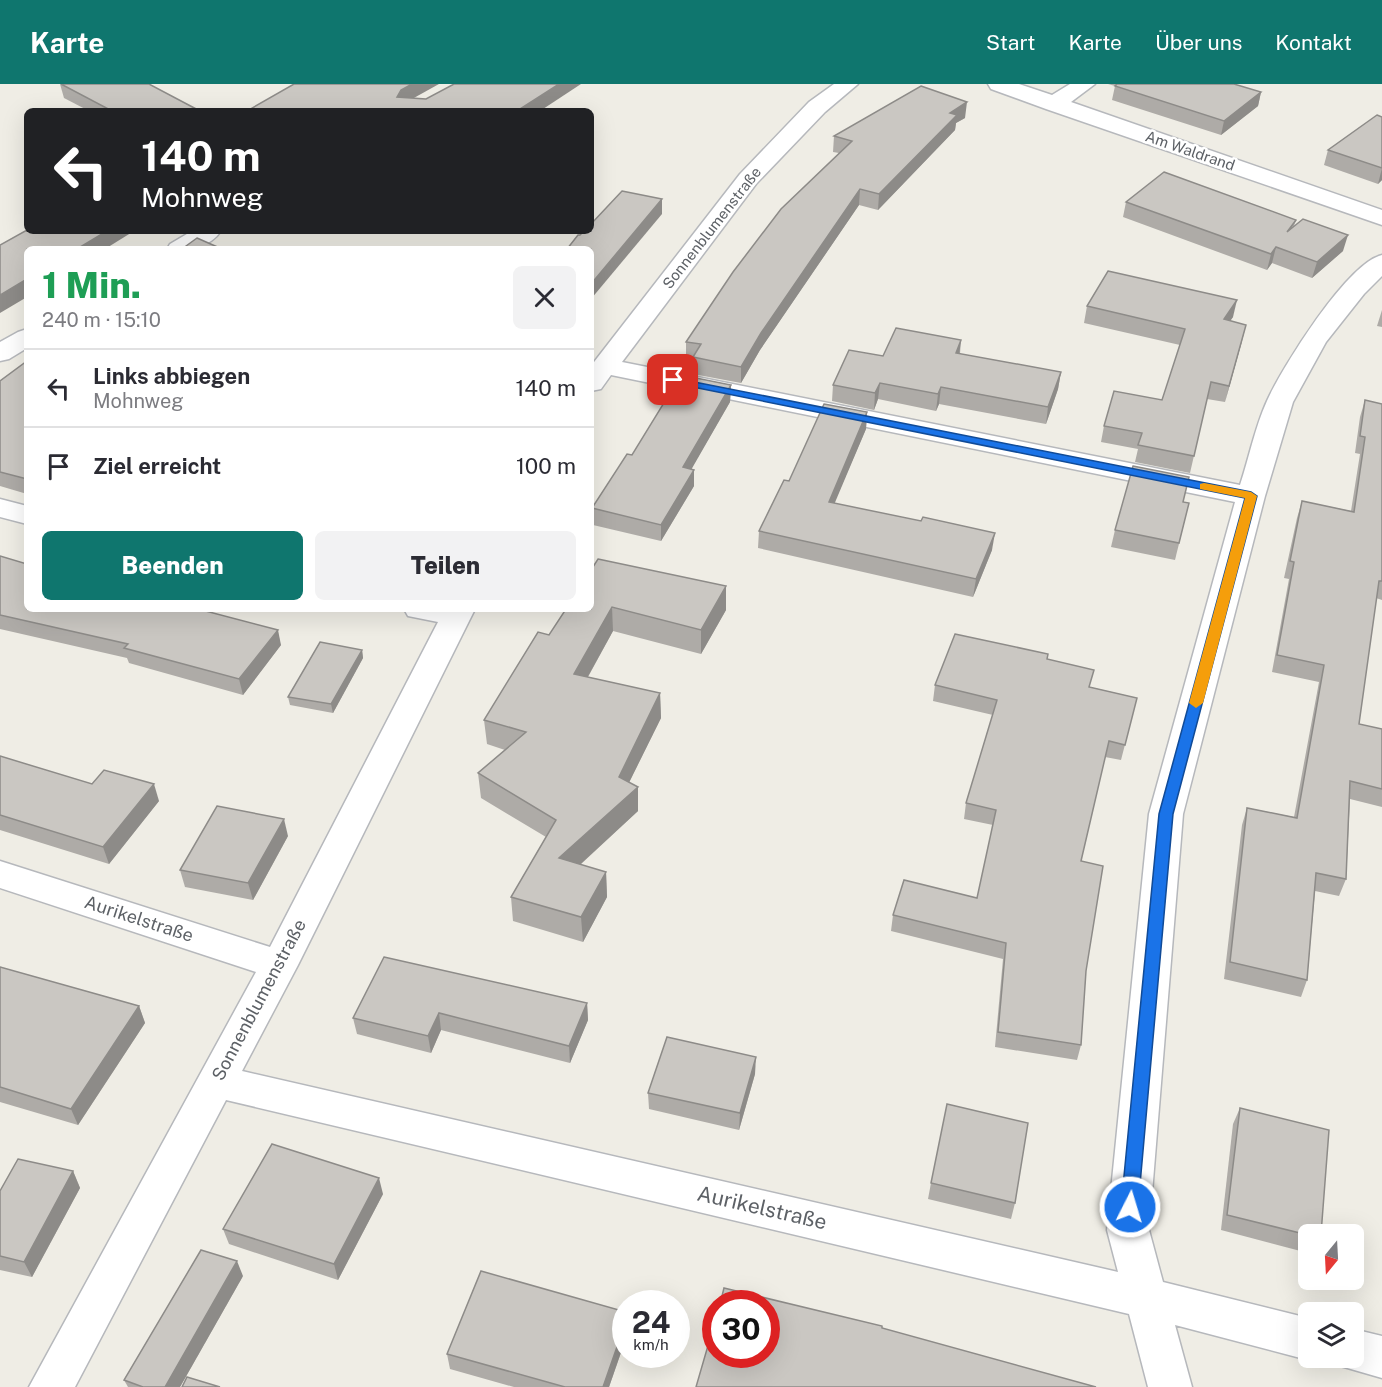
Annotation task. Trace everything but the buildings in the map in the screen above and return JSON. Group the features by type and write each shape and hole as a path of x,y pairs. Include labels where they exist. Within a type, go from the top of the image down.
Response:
{"street":[{"name":"Sonnenblumenstraße","path":"597,375 748,179 817,107 847,84"},
{"name":"Am Waldrand","path":"999,84 1382,218"},
{"path":"1054,104 1084,84"},
{"path":"183,246 204,234"},
{"path":"1170,1387 1128,1230 1166,814 1251,496 1280,402 1314,340 1355,289 1382,262"},
{"path":"0,353 24,340"},
{"path":"597,375 1251,496"},
{"path":"0,508 24,514"},
{"name":"Sonnenblumenstraße","path":"51,1387 279,965 459,612"},
{"name":"Aurikelstraße","path":"0,874 279,965"},
{"name":"Aurikelstraße","path":"215,1081 1146,1298 1298,1336"},
{"path":"1364,1353 1382,1357"}],"slow traffic":[{"path":"1196,703 1251,496 1204,486"}],"route":[{"path":"673,380 1251,496 1166,814 1130,1207"}]}
